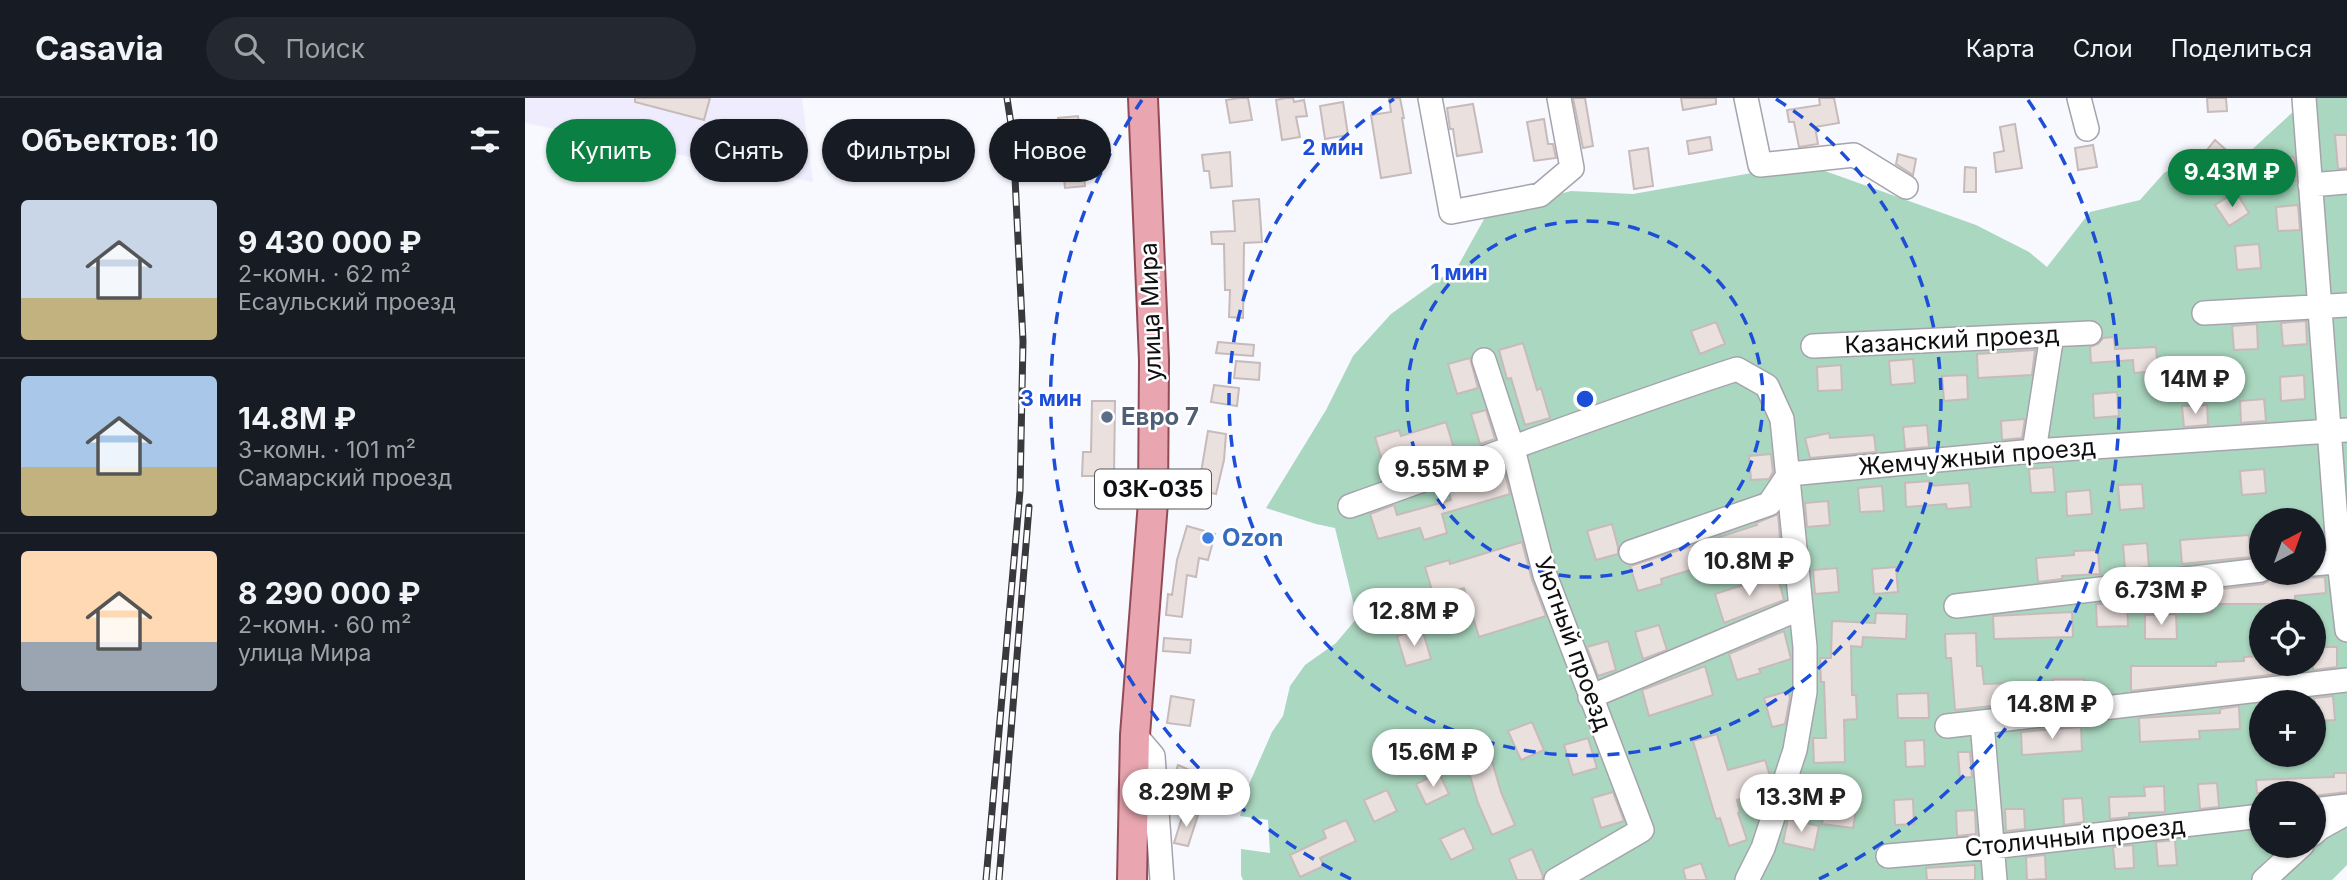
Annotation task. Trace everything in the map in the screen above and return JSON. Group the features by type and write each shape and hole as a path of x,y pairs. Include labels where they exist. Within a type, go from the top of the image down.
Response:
{"main road":[{"name":"улица Мира","path":"1132,880 1135,735 1153,502 1154,360 1143,98"}],"street":[{"path":"1430,98 1451,212 1540,195 1572,169 1559,98"},
{"path":"1745,98 1760,166 1854,155 1906,187"},
{"path":"2078,98 2087,129"},
{"path":"2304,98 2320,307 2338,430 2347,631"},
{"path":"2310,185 2347,182"},
{"path":"2204,313 2347,305"},
{"name":"Казанский проезд","path":"1813,346 2090,333"},
{"path":"2034,451 2052,335"},
{"name":"Уютный проезд","path":"1484,360 1513,449 1545,575 1642,830 1556,880"},
{"path":"1350,506 1513,449 1630,403 1738,369 1767,386 1782,419 1789,474 1805,647 1805,691 1795,750 1763,848 1747,880"},
{"name":"Жемчужный проезд","path":"1789,474 2034,451 2338,430"},
{"path":"1631,552 1769,504 1789,474"},
{"path":"1956,606 2249,571"},
{"path":"1590,697 1801,608"},
{"path":"1947,726 2347,680"},
{"path":"1982,722 1995,880"},
{"path":"1135,735 1153,756 1162,880"},
{"path":"2326,808 2347,806"},
{"path":"2326,825 2347,813"},
{"name":"Столичный проезд","path":"1888,856 1992,847 2249,817"},
{"path":"2264,880 2288,858"}],"shaded area":[{"path":"525,98 802,98 805,119 690,119 690,157 676,154 676,119 546,119 546,127 525,123"},
{"path":"808,144 813,182 808,181"}],"green space":[{"path":"2294,98 2347,98 2347,865 2332,880 1243,880 1241,849 1270,853 1268,820 1240,816 1250,782 1272,732 1283,716 1290,686 1305,665 1336,643 1357,618 1335,528 1266,508 1326,410 1353,356 1391,314 1458,266 1488,212 1571,191 1633,194 1763,171 1825,171 1976,225 2029,252 2047,267 2090,212 2140,200 2164,173 2182,164 2209,189 2294,111"}],"building":[{"path":"635,98 710,98 704,119 635,102"},
{"path":"1248,98 1252,120 1230,123 1226,100"},
{"path":"1293,98 1294,102 1304,100 1307,116 1296,117 1300,137 1282,140 1276,100"},
{"path":"1389,98 1400,98 1411,173 1381,178 1371,115 1391,112"},
{"path":"1573,98 1585,98 1593,146 1583,148"},
{"path":"1681,98 1716,98 1716,104 1683,110"},
{"path":"1819,98 1834,98 1839,123 1815,127 1818,144 1799,147 1794,122 1789,122 1787,110 1820,105"},
{"path":"2207,98 2226,98 2227,111 2208,112"},
{"path":"1343,102 1348,135 1325,139 1320,106"},
{"path":"1473,104 1482,152 1457,156 1447,108"},
{"path":"1078,116 1078,119 1058,119"},
{"path":"1544,119 1548,144 1553,144 1556,158 1534,161 1527,122"},
{"path":"2015,124 2022,168 1996,172 1994,153 2004,151 2000,127"},
{"path":"2335,135 2347,135 2347,168 2338,169"},
{"path":"1710,137 1712,150 1689,154 1687,141"},
{"path":"2215,140 2233,156 2221,170 2203,155"},
{"path":"2093,145 2097,167 2078,170 2075,148"},
{"path":"1648,148 1653,186 1634,189 1629,151"},
{"path":"1230,152 1232,186 1211,188 1209,171 1204,171 1202,155"},
{"path":"1898,154 1916,159 1913,175 1896,164"},
{"path":"2294,157 2296,181 2271,182 2270,158"},
{"path":"1965,167 1976,168 1976,192 1964,192"},
{"path":"1064,182 1085,182 1085,186 1065,188"},
{"path":"2236,192 2249,213 2229,226 2215,205"},
{"path":"1259,199 1262,242 1244,243 1243,318 1229,317 1230,290 1225,290 1224,244 1212,244 1211,232 1235,231 1233,201"},
{"path":"2298,205 2300,230 2278,231 2276,207"},
{"path":"2259,244 2261,268 2237,270 2235,246"},
{"path":"2306,321 2307,344 2283,346 2281,323"},
{"path":"1716,322 1725,344 1700,354 1691,331"},
{"path":"2257,324 2258,349 2234,350 2232,326"},
{"path":"2114,337 2115,349 2156,347 2158,371 2134,373 2133,360 2091,363 2090,347 2103,338"},
{"path":"1218,342 1254,345 1253,356 1216,353"},
{"path":"1523,343 1537,390 1541,388 1550,418 1525,425 1511,378 1507,379 1499,350"},
{"path":"2035,350 2032,375 1978,378 1977,354"},
{"path":"1470,358 1478,388 1457,394 1448,364"},
{"path":"1913,359 1915,383 1891,385 1889,361"},
{"path":"1236,361 1260,363 1259,380 1234,378"},
{"path":"1841,365 1842,390 1818,391 1817,367"},
{"path":"1967,375 1968,399 1944,401 1942,376"},
{"path":"2304,375 2305,399 2281,401 2280,377"},
{"path":"1214,385 1239,388 1237,406 1211,402"},
{"path":"2117,392 2119,416 2094,418 2093,394"},
{"path":"2264,399 2266,421 2241,423 2240,401"},
{"path":"1092,401 1115,401 1114,476 1082,476 1083,452 1091,452"},
{"path":"2207,405 2208,425 2184,427 2182,406"},
{"path":"1486,410 1495,439 1480,444 1471,414"},
{"path":"2025,419 2022,438 2002,440 2001,421"},
{"path":"1446,422 1455,452 1431,459 1429,453 1384,467 1375,437 1399,430 1401,436"},
{"path":"1927,425 1929,447 1905,449 1903,427"},
{"path":"1208,431 1226,434 1224,460 1216,494 1198,490"},
{"path":"1829,433 1830,438 1874,435 1876,452 1810,458 1805,438"},
{"path":"1771,454 1773,472 1769,479 1751,480 1749,456"},
{"path":"1503,466 1510,494 1442,514 1447,533 1424,540 1420,528 1378,539 1370,514 1394,505 1397,515 1451,500 1447,486"},
{"path":"2053,467 2055,492 2031,493 2029,469"},
{"path":"2264,469 2266,493 2242,495 2240,471"},
{"path":"1929,481 1929,486 1969,483 1971,507 1947,509 1946,504 1906,507 1905,483"},
{"path":"2142,484 2144,508 2120,510 2118,485"},
{"path":"1882,486 1884,511 1860,512 1858,488"},
{"path":"2090,490 2092,514 2067,516 2066,492"},
{"path":"1828,501 1830,525 1807,527 1805,503"},
{"path":"1778,514 1780,539 1743,550 1747,561 1722,568 1720,561 1661,579 1662,584 1638,591 1630,566 1757,525 1756,523"},
{"path":"1612,524 1618,554 1596,560 1587,531"},
{"path":"1187,526 1215,534 1208,560 1199,558 1196,577 1187,575 1182,617 1166,615 1168,594 1172,595 1177,560"},
{"path":"2249,535 2249,557 2182,564 2180,540"},
{"path":"1522,542 1532,580 1546,616 1479,637 1464,588 1434,597 1425,567 1449,560 1450,564"},
{"path":"2147,543 2149,567 2125,569 2123,545"},
{"path":"2098,550 2100,574 2062,576 2062,579 2038,582 2036,558"},
{"path":"1896,567 1898,592 1874,594 1872,569"},
{"path":"1837,568 1839,592 1815,594 1813,570"},
{"path":"1777,574 1784,600 1724,623 1715,594"},
{"path":"2255,585 2326,585 2326,593 2295,596 2295,599 2249,599 2249,604 2211,604 2212,612 2180,613 2180,594"},
{"path":"2127,602 2128,626 2097,627 2096,604"},
{"path":"2072,612 2073,637 1994,639 1993,616"},
{"path":"1876,613 1907,614 1906,639 1863,637 1862,647 1851,646 1852,695 1856,695 1857,719 1844,720 1845,762 1814,763 1813,738 1826,738 1824,682 1821,682 1820,658 1831,658 1832,621 1875,623"},
{"path":"2176,614 2177,639 2145,639 2145,615"},
{"path":"1659,625 1667,650 1643,659 1635,632"},
{"path":"1422,629 1431,659 1406,666 1397,636"},
{"path":"1784,631 1791,659 1759,669 1761,673 1737,680 1729,654"},
{"path":"1976,633 1977,666 1982,666 1984,684 2084,679 2085,696 1955,710 1951,658 1946,658 1945,634"},
{"path":"1164,638 1191,640 1190,653 1163,651"},
{"path":"1608,641 1616,670 1598,676 1587,647"},
{"path":"2326,647 2337,647 2337,667 2326,668"},
{"path":"2244,657 2249,657 2249,676 2260,676 2131,691 2131,666 2216,666 2216,662 2244,661"},
{"path":"1705,666 1713,695 1649,716 1642,690"},
{"path":"1788,691 1790,698 1785,724 1772,727 1764,698"},
{"path":"1928,693 1929,718 1898,718 1897,694"},
{"path":"1171,696 1194,700 1190,726 1167,723"},
{"path":"2333,696 2335,720 2326,720 2326,697"},
{"path":"2239,706 2240,729 2199,731 2200,739 2140,742 2139,718 2220,713 2220,709"},
{"path":"1532,722 1544,750 1521,760 1508,731"},
{"path":"2081,727 2082,751 2022,755 2021,732"},
{"path":"1717,734 1728,770 1765,760 1771,779 1767,792 1737,800 1738,813 1747,840 1729,846 1720,818 1716,819 1693,741"},
{"path":"1588,738 1597,768 1573,775 1564,745"},
{"path":"1924,740 1925,766 1906,767 1905,741"},
{"path":"1489,751 1501,792 1515,825 1492,835 1478,803 1465,759"},
{"path":"1958,752 1970,752 1972,777 1960,778"},
{"path":"1178,765 1192,771 1185,788 1172,783"},
{"path":"1439,773 1449,794 1426,805 1416,784"},
{"path":"2334,773 2347,773 2347,792 2326,794 2326,781 2256,780 2334,777"},
{"path":"2217,783 2219,807 2200,809 2198,784"},
{"path":"2164,786 2165,812 2129,813 2129,817 2110,819 2109,797 2145,796 2144,787"},
{"path":"1387,790 1397,811 1374,822 1364,800"},
{"path":"1613,792 1624,821 1601,828 1592,798"},
{"path":"2082,798 2084,822 2064,825 2063,799"},
{"path":"1826,799 1857,804 1853,828 1822,824"},
{"path":"1913,799 1914,824 1895,825 1894,800"},
{"path":"2005,809 2024,809 2025,829 2006,831"},
{"path":"1975,810 1976,834 1957,836 1956,811"},
{"path":"1184,811 1198,815 1188,846 1174,843"},
{"path":"1788,819 1819,826 1814,850 1783,843"},
{"path":"1346,820 1356,841 1320,858 1324,866 1300,877 1290,855 1326,838 1323,830"},
{"path":"1464,828 1474,849 1451,860 1440,839"},
{"path":"2175,840 2177,865 2158,866 2156,842"},
{"path":"2133,845 2134,868 2115,869 2113,847"},
{"path":"1532,849 1543,876 1542,880 1517,880 1509,859"},
{"path":"2045,855 2046,879 2027,880 2026,857"},
{"path":"1701,863 1707,880 1686,880 1683,869"},
{"path":"1975,865 1975,880 1927,880 1926,868"}],"railway":[{"path":"986,880 1020,491 1023,341 1013,137 1007,98"},
{"path":"999,880 1029,507"}],"place":[{"name":"Евро 7","path":"1107,417"},
{"name":"Ozon","path":"1208,538"}]}
